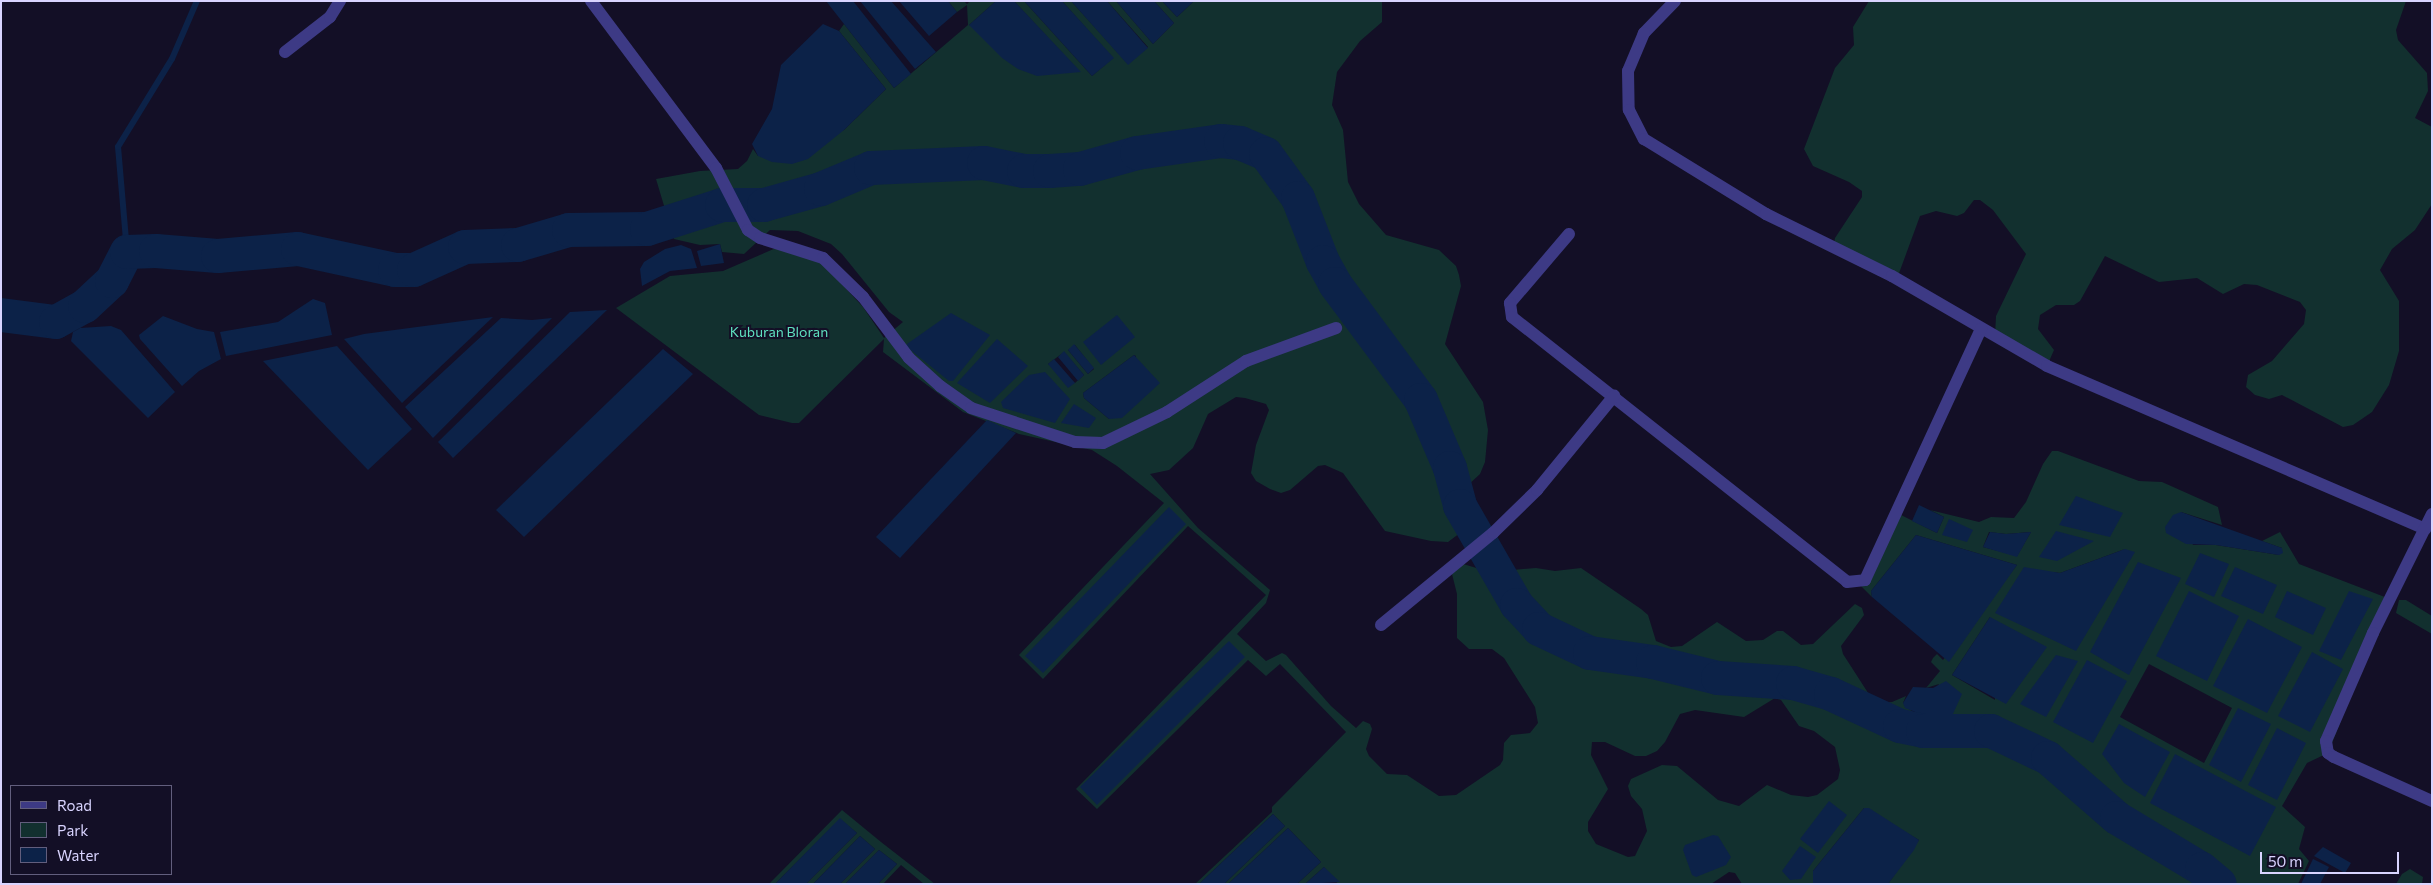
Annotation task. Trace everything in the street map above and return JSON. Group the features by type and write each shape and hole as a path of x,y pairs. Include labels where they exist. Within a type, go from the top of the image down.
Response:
{"street":[{"path":"284,52 330,17 340,1"},
{"path":"591,1 716,168 748,230 760,238 806,250 823,258 863,297 908,358 940,386 971,408 1075,442 1103,444 1167,412 1246,361 1336,328"},
{"path":"1675,1 1644,34 1628,71 1629,110 1644,139 1766,214 1892,276 1980,329 2047,366 2425,528"},
{"path":"1569,234 1510,303 1509,312 1512,317 1614,396 1841,578 1858,583 1865,580 1980,329"},
{"path":"1381,625 1493,533 1537,490 1614,396"},
{"path":"2432,514 2373,633 2326,741 2328,753 2334,758 2432,801"}],"green space":[{"name":"Kuburan Bloran","path":"948,1 964,1 967,4 970,1 996,1 969,25 1080,72 1014,1 1024,1 1092,76 1113,58 1062,1 1071,1 1128,64 1148,47 1107,1 1116,1 1153,44 1174,23 1154,1 1162,1 1177,17 1194,1 1382,1 1382,22 1360,41 1337,72 1332,105 1343,130 1348,182 1359,204 1386,235 1439,250 1456,266 1459,275 1461,286 1445,344 1483,402 1488,430 1485,462 1480,474 1466,487 1460,506 1470,520 1464,530 1448,542 1431,541 1385,531 1343,473 1325,465 1318,466 1290,490 1281,493 1270,489 1256,481 1251,473 1256,445 1269,410 1266,404 1245,398 1236,397 1208,414 1193,448 1169,470 1150,474 1198,528 1270,590 1266,603 1237,634 1266,661 1282,653 1286,655 1331,706 1356,728 1363,721 1370,724 1372,729 1366,749 1369,756 1387,774 1407,775 1439,796 1456,795 1500,765 1503,760 1504,743 1511,735 1530,733 1538,723 1535,707 1504,658 1492,649 1469,649 1457,638 1457,594 1452,574 1463,564 1490,572 1536,568 1555,571 1581,568 1648,615 1656,641 1671,647 1682,646 1717,622 1746,641 1763,640 1777,631 1783,631 1801,645 1813,644 1855,604 1862,608 1864,615 1841,646 1843,654 1872,699 1877,703 1892,702 1906,696 1903,703 1915,714 1939,684 1926,688 1940,671 1931,662 1933,658 1937,654 1943,660 2017,565 1916,535 1871,591 1872,597 1858,583 1897,513 1937,533 1944,517 1930,510 1979,522 1991,517 2014,518 2026,502 2043,464 2052,451 2058,451 2139,481 2162,482 2218,507 2222,525 2181,512 2193,545 2216,545 2279,555 2282,548 2262,541 2280,532 2299,564 2390,599 2328,753 2307,763 2282,806 2305,827 2299,849 2309,861 2298,884 1888,884 1919,840 1864,808 1813,871 1813,884 1742,884 1735,873 1729,872 1711,884 1338,884 1324,867 1305,884 1297,884 1321,862 1288,828 1228,884 1224,884 1285,826 1273,814 1199,884 1195,884 1272,812 1272,807 1346,732 1280,664 1266,676 1248,660 1097,809 1076,789 1266,595 1188,526 1043,679 1019,655 1164,503 1117,466 1092,450 1019,434 963,412 883,352 884,339 799,423 792,423 759,415 616,308 670,276 723,271 776,248 804,254 824,265 863,307 884,338 903,322 889,312 842,254 831,244 798,231 770,230 744,254 722,252 720,244 700,245 674,239 656,179 700,171 738,169 747,161 753,149 758,156 844,130 886,89 839,31 844,24 894,88 968,25 967,5 957,12","holes":["1075,345 1094,369 1088,374 1068,350","1064,352 1084,375 1075,383 1048,364","1134,355 1136,356 1109,419 1084,398 1083,393","1989,532 2006,534 2031,532 2017,556 1983,547","2125,549 1995,613 2053,572 2060,573","1990,617 1995,700 1952,675","2149,664 2232,708 2204,763 2120,717","1775,698 1781,700 1799,726 1814,731 1835,747 1840,770 1838,779 1817,795 1808,797 1791,795 1767,785 1739,806 1718,800 1677,766 1662,765 1631,779 1628,786 1631,796 1642,809 1647,831 1635,856 1628,857 1596,844 1588,831 1588,822 1608,789 1591,755 1592,742 1605,742 1635,756 1646,756 1657,751 1665,742 1680,714 1695,710 1744,717"]},
{"path":"1869,1 2406,1 2396,30 2398,40 2427,73 2428,91 2415,118 2432,127 2432,204 2415,230 2392,249 2380,270 2399,301 2399,351 2389,385 2372,412 2353,425 2343,427 2282,395 2269,399 2255,395 2246,387 2248,375 2272,361 2304,324 2306,310 2300,302 2257,285 2244,284 2223,294 2197,278 2159,282 2105,256 2080,301 2074,305 2056,305 2040,315 2038,329 2054,350 2047,366 1995,336 1996,316 2026,254 1993,210 1980,200 1974,200 1964,213 1957,216 1936,211 1920,216 1898,276 1833,248 1835,238 1862,197 1862,191 1849,182 1813,166 1804,149 1835,68 1854,45 1853,27"},
{"path":"2399,600 2406,600 2432,616 2432,634 2396,613"},
{"path":"842,810 935,884 924,884 901,865 883,884 878,884 897,864 879,850 845,884 840,884 875,849 860,836 813,884 806,884 857,833 840,819 775,884 769,884"},
{"path":"2410,869 2423,877 2422,884 2396,884 2402,874"}],"water":[{"path":"826,1 853,1 911,74 894,88"},
{"path":"860,1 891,1 936,52 915,69"},
{"path":"899,1 948,1 957,12 929,36"},
{"path":"996,1 1014,1 1081,72 1037,76 1018,69 1002,58 969,25"},
{"path":"1024,1 1062,1 1114,58 1092,76"},
{"path":"1071,1 1107,1 1148,48 1128,65"},
{"path":"1116,1 1154,1 1174,23 1153,44"},
{"path":"1162,1 1194,1 1177,17"},
{"path":"823,24 839,31 886,89 844,130 808,159 792,164 772,162 758,156 752,144 772,109 781,65"},
{"path":"720,244 724,263 701,266 697,251"},
{"path":"681,245 691,249 697,268 670,271 642,286 640,269 644,262 665,249"},
{"path":"313,299 325,303 332,335 226,356 220,332 278,322"},
{"path":"607,310 453,458 438,442 570,312"},
{"path":"951,313 990,335 953,381 949,381 907,347 907,344"},
{"path":"1117,315 1135,337 1101,365 1083,342"},
{"path":"163,316 197,329 214,332 221,359 199,371 182,386 140,339 139,335"},
{"path":"493,317 402,403 344,339 364,334"},
{"path":"501,318 532,320 552,318 433,438 405,407"},
{"path":"111,326 121,330 175,392 148,418 71,341 73,332 80,328"},
{"path":"997,339 1028,366 990,403 957,383"},
{"path":"1074,344 1094,368 1088,374 1068,350"},
{"path":"337,346 412,429 368,470 263,361"},
{"path":"663,349 693,374 524,537 496,510"},
{"path":"1064,351 1084,375 1078,381 1058,357"},
{"path":"1134,355 1160,383 1122,418 1109,419 1084,398 1083,393"},
{"path":"1054,359 1075,383 1068,388 1048,364"},
{"path":"1045,372 1070,399 1055,423 1003,408 1001,402 1029,375"},
{"path":"1074,404 1096,418 1089,428 1061,423"},
{"path":"987,420 1016,433 900,558 876,537"},
{"path":"2076,496 2123,513 2110,537 2059,525"},
{"path":"1919,505 1944,517 1937,533 1912,521"},
{"path":"1169,507 1186,524 1043,673 1025,656"},
{"path":"2181,512 2282,548 2283,553 2279,555 2216,545 2186,544 2166,533 2165,527 2173,515"},
{"path":"1949,519 1973,530 1967,542 1942,535"},
{"path":"2056,531 2094,541 2057,561 2039,557"},
{"path":"1990,532 2006,534 2031,532 2017,557 1983,547"},
{"path":"1916,535 2017,565 1949,662 1872,597 1871,591"},
{"path":"2125,549 2135,552 2076,651 1995,613 2024,567 2060,573"},
{"path":"2200,553 2229,564 2214,597 2185,584"},
{"path":"2138,562 2181,578 2129,675 2090,652"},
{"path":"2235,567 2277,585 2263,614 2221,596"},
{"path":"2189,591 2239,616 2207,681 2156,656"},
{"path":"2287,591 2326,608 2313,635 2275,617"},
{"path":"2349,591 2373,599 2341,660 2319,651"},
{"path":"1990,617 2047,647 2006,704 1952,675"},
{"path":"2248,619 2302,647 2267,713 2213,686"},
{"path":"1229,641 1245,657 1097,805 1080,787"},
{"path":"2312,652 2343,669 2310,732 2278,716"},
{"path":"2056,655 2078,661 2046,717 2020,704"},
{"path":"2087,660 2127,681 2093,743 2053,722"},
{"path":"1946,681 1962,694 1952,716 1931,718 1905,708 1903,703 1913,687 1933,688"},
{"path":"2238,708 2271,724 2241,782 2209,765"},
{"path":"2119,724 2170,752 2145,797 2124,783 2102,754"},
{"path":"2277,728 2306,743 2277,800 2248,785"},
{"path":"2175,754 2276,807 2250,856 2150,803"},
{"path":"1829,801 1847,815 1818,853 1800,839"},
{"path":"1864,808 1869,808 1919,840 1914,850 1888,884 1813,884 1813,871"},
{"path":"1273,814 1285,826 1224,884 1199,884"},
{"path":"840,818 857,833 806,884 775,884"},
{"path":"1288,828 1321,862 1297,884 1228,884"},
{"path":"1713,835 1718,836 1731,857 1726,865 1696,877 1692,875 1683,850 1685,845"},
{"path":"860,836 875,849 840,884 813,884"},
{"path":"1800,846 1816,857 1801,879 1790,880 1782,871"},
{"path":"2323,847 2351,863 2345,873 2314,856"},
{"path":"879,850 897,864 878,884 845,884"},
{"path":"2313,859 2329,867 2320,884 2301,884"},
{"path":"1324,867 1340,882 1305,884"}],"waterway":[{"path":"127,252 118,147 172,59 197,1"},
{"path":"1,315 56,322 85,306 112,281 127,252 156,251 218,256 298,249 395,270 414,270 465,247 518,245 569,230 647,229 722,205 764,205 821,189 871,168 984,163 1024,171 1080,169 1137,153 1221,141 1240,143 1266,154 1298,198 1323,262 1335,284 1421,400 1450,468 1460,506 1517,605 1539,629 1590,653 1653,662 1718,678 1793,683 1831,694 1900,726 1923,731 1991,731 2048,758 2117,818 2202,869 2220,884"}]}
